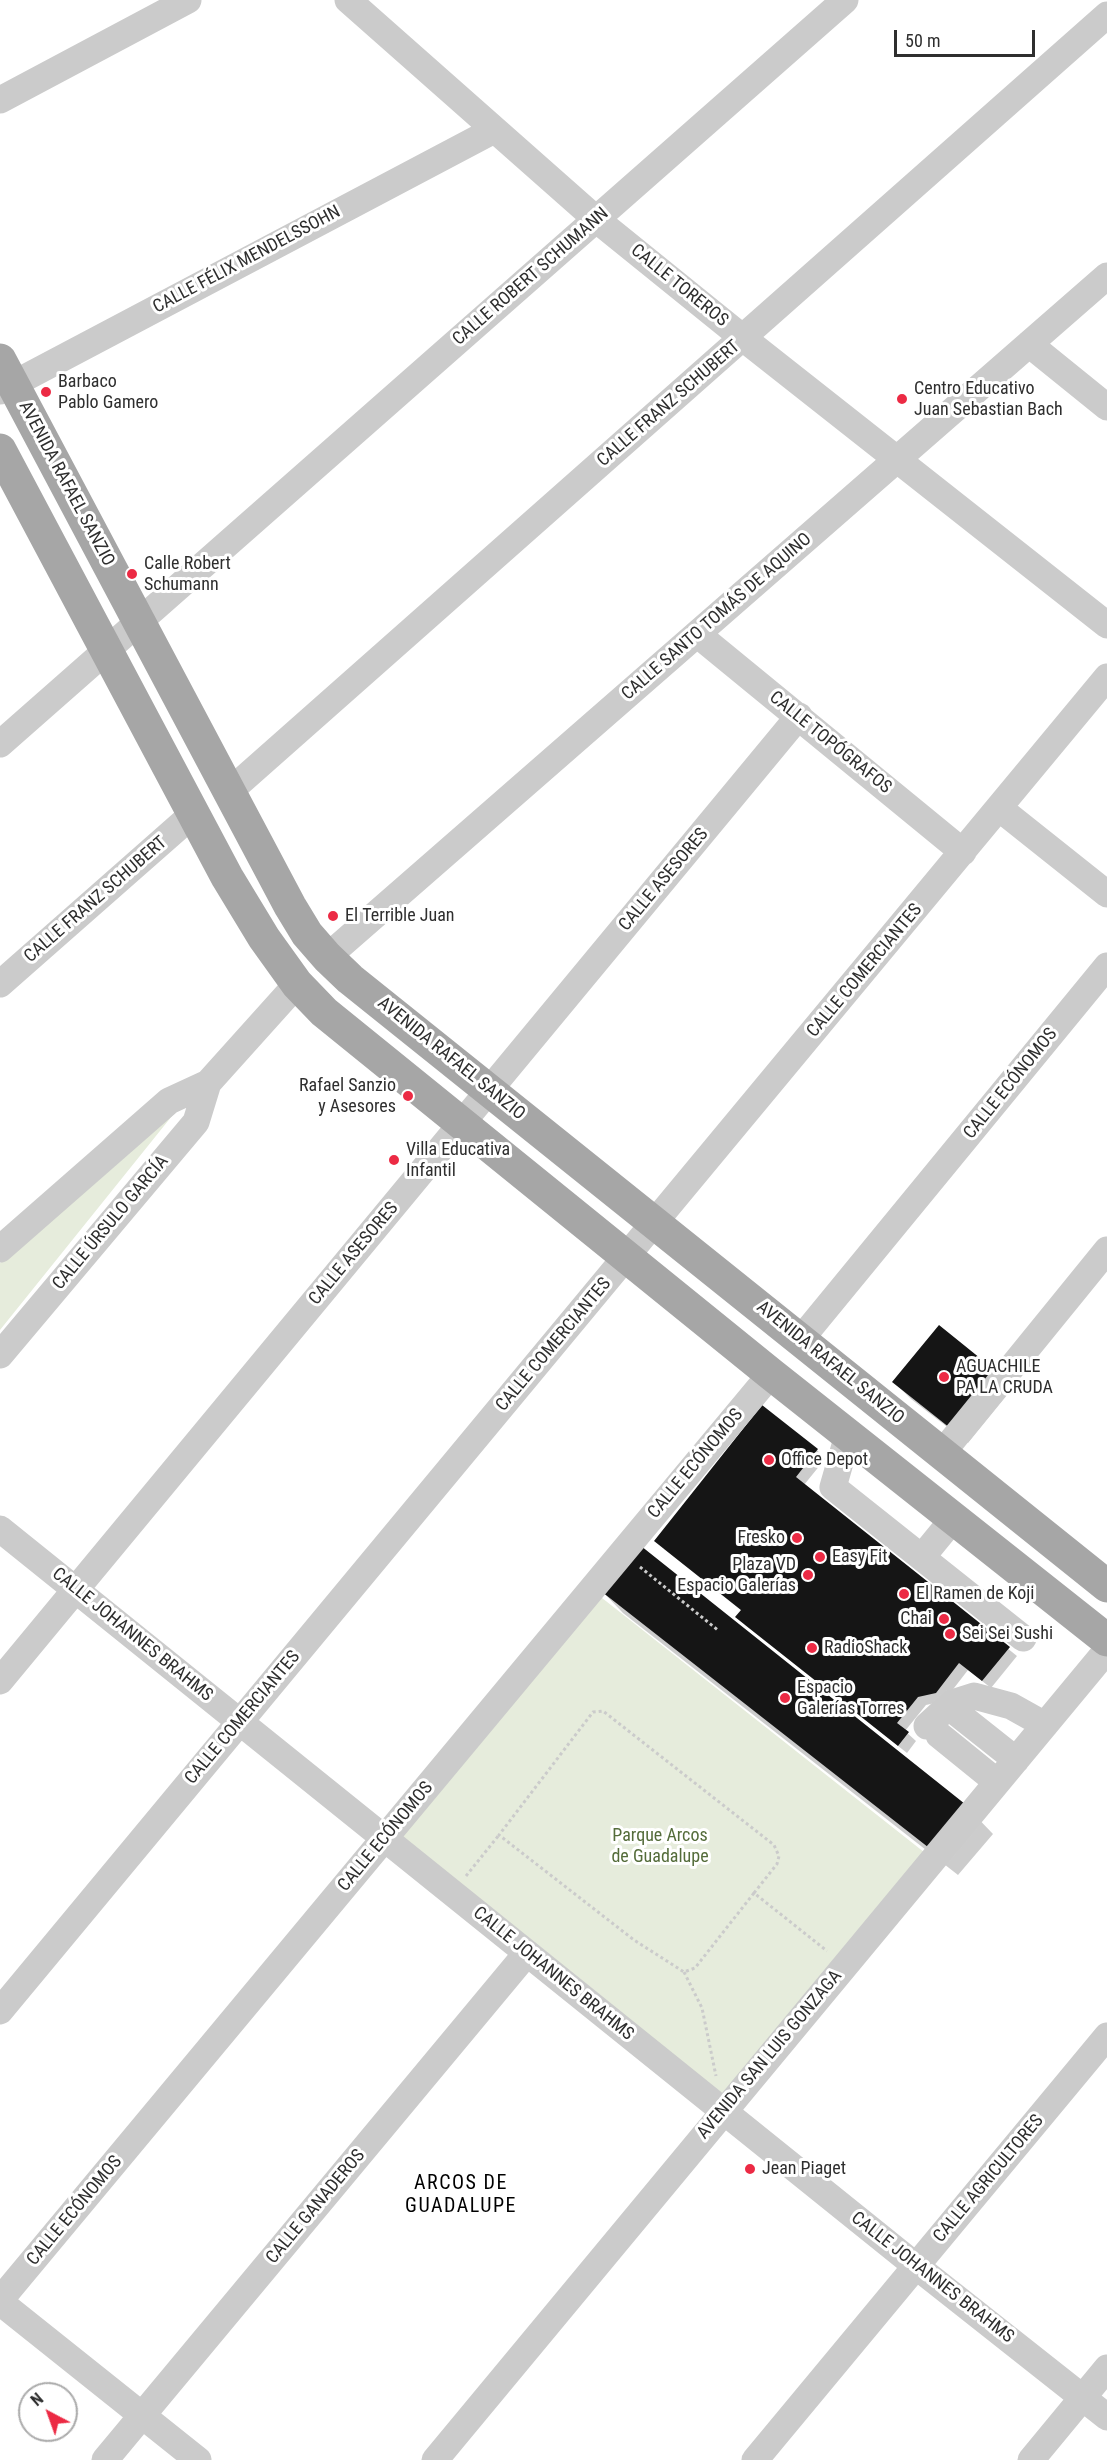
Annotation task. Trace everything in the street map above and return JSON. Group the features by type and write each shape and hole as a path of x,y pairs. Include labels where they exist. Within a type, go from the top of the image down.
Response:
{"main road":[{"name":"AVENIDA RAFAEL SANZIO","path":"4,378 140,623 290,906 307,934 327,957 350,979 1107,1586"},
{"path":"0,450 192,815 249,915 297,984 324,1012 771,1374 1107,1640"}],"street":[{"path":"0,100 188,0"},
{"name":"CALLE TOREROS","path":"348,0 597,219 743,338 1107,624"},
{"name":"CALLE ROBERT SCHUMANN","path":"0,744 845,0"},
{"name":"CALLE FRANZ SCHUBERT","path":"230,791 1107,15"},
{"name":"CALLE FÉLIX MENDELSSOHN","path":"4,378 494,130"},
{"name":"CALLE SANTO TOMÁS DE AQUINO","path":"327,957 1107,276"},
{"path":"1029,344 1107,407"},
{"name":"CALLE TOPÓGRAFOS","path":"697,634 963,852"},
{"name":"CALLE COMERCIANTES","path":"0,2011 656,1224 1107,677"},
{"name":"CALLE ASESORES","path":"0,1682 799,716"},
{"path":"999,808 1107,894"},
{"name":"CALLE FRANZ SCHUBERT","path":"0,984 192,815"},
{"name":"CALLE ECÓNOMOS","path":"800,1340 1107,966"},
{"path":"0,1249 169,1101 208,1083 297,984"},
{"name":"CALLE ÚRSULO GARCÍA","path":"0,1355 196,1122 208,1083"},
{"path":"942,1453 1107,1250"},
{"name":"CALLE ECÓNOMOS","path":"0,2301 771,1374"},
{"path":"848,1434 833,1487 1023,1638"},
{"path":"922,1557 954,1518"},
{"name":"CALLE JOHANNES BRAHMS","path":"0,1529 1107,2417"},
{"name":"AVENIDA SAN LUIS GONZAGA","path":"435,2460 1107,1650"},
{"path":"997,1782 933,1731 952,1703 974,1696 1011,1706 1045,1725"},
{"path":"958,1714 1016,1760"},
{"name":"CALLE GANADEROS","path":"105,2460 527,1953"},
{"name":"CALLE AGRICULTORES","path":"755,2460 1107,2036"},
{"path":"0,2301 198,2460"},
{"path":"1031,2460 1107,2368"}],"path":[{"path":"622,1553 719,1631"},
{"path":"452,1893 593,1712 603,1711 774,1845 779,1856 777,1864 695,1968 684,1972"},
{"path":"499,1835 634,1940 684,1972 702,2008 723,2111"},
{"path":"754,1893 845,1965"}],"green space":[{"path":"180,1106 0,1330 0,1263"},
{"name":"Parque Arcos de Guadalupe","path":"597,1594 929,1856 724,2100 391,1837"}],"building":[{"name":"AGUACHILE PA LA CRUDA","path":"939,1325 996,1371 950,1428 892,1382"},
{"name":"Plaza VD Espacio Galerías","path":"762,1405 818,1449 796,1477 1010,1647 982,1681 959,1663 936,1693 918,1697 897,1723 909,1732 898,1746 735,1617 741,1610 654,1541"},
{"name":"Espacio Galerías Torres","path":"636,1542 970,1808 933,1851 597,1588"}],"place":[{"name":"Barbaco Pablo Gamero","path":"46,392"},
{"name":"Centro Educativo Juan Sebastian Bach","path":"902,399"},
{"name":"Calle Robert Schumann","path":"132,574"},
{"name":"El Terrible Juan","path":"333,916"},
{"name":"Rafael Sanzio y Asesores","path":"408,1096"},
{"name":"Villa Educativa Infantil","path":"394,1160"},
{"name":"AGUACHILE PA LA CRUDA","path":"944,1377"},
{"name":"Office Depot","path":"769,1460"},
{"name":"Fresko","path":"797,1538"},
{"name":"Easy Fit","path":"820,1557"},
{"name":"Plaza VD Espacio Galerías","path":"808,1575"},
{"name":"El Ramen de Koji","path":"904,1594"},
{"name":"Chai","path":"944,1619"},
{"name":"Sei Sei Sushi","path":"950,1634"},
{"name":"RadioShack","path":"812,1648"},
{"name":"Espacio Galerías Torres","path":"785,1698"},
{"name":"Jean Piaget","path":"750,2169"}],"district":[{"name":"ARCOS DE GUADALUPE","path":"461,2196"}]}
